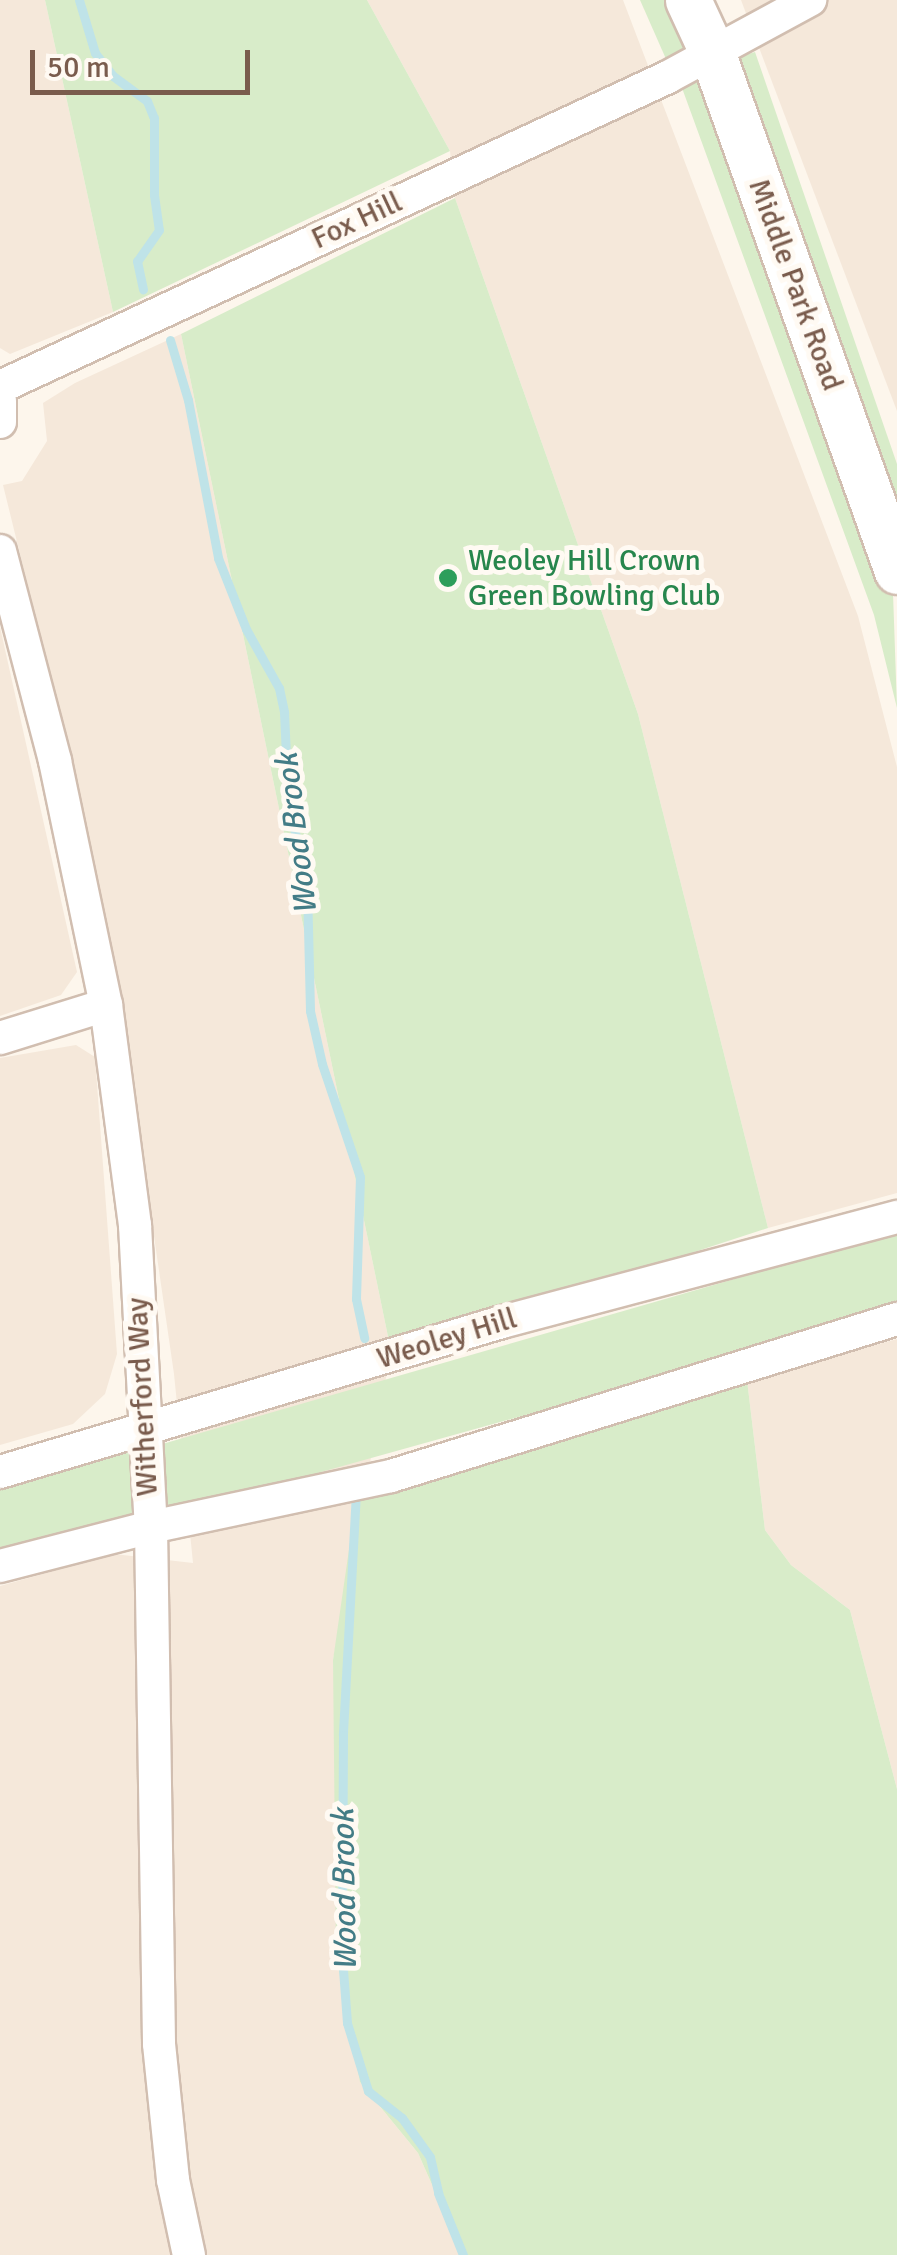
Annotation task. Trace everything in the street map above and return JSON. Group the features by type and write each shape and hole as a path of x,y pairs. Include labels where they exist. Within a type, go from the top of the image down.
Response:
{"street":[{"name":"Middle Park Road","path":"688,0 712,52 897,571"},
{"name":"Fox Hill","path":"0,387 668,78 810,0"},
{"path":"0,401 0,422"},
{"name":"Witherford Way","path":"0,551 54,761 106,1005 135,1225 151,1526 159,2044 173,2180 188,2255"},
{"path":"0,1038 106,1005"},
{"name":"Weoley Hill","path":"0,1472 502,1322 897,1217"},
{"path":"0,1566 151,1526 392,1476 897,1319"}],"shaded area":[{"path":"0,0 45,0 113,312 10,354 0,348"},
{"path":"367,0 623,0 858,616 897,767 897,1193 768,1228 638,714 455,198 450,151"},
{"path":"741,0 897,0 897,411 744,8"},
{"path":"181,334 391,1351 333,1660 360,2082 418,2153 463,2255 0,2255 0,1586 114,1554 193,1563 174,1374 129,1064 70,757 3,485 22,481 47,441 43,403 75,383"},
{"path":"0,627 77,972 61,995 0,1016"},
{"path":"76,1045 95,1057 117,1354 105,1394 73,1424 0,1445 0,1058"},
{"path":"897,1339 897,1789 850,1610 791,1565 765,1530 747,1380"}],"green space":[{"path":"45,0 367,0 450,151 113,312"},
{"path":"640,0 677,0 699,43 666,59"},
{"path":"755,52 897,464 897,534 723,62"},
{"path":"703,78 893,593 897,708 874,615 682,88"},
{"path":"455,198 638,714 768,1228 391,1351 181,334"},
{"path":"897,1232 897,1307 759,1350 156,1518 152,1447"},
{"path":"747,1380 765,1530 791,1565 850,1610 897,1789 897,2255 463,2255 418,2153 360,2082 336,1955 333,1660 356,1501"},
{"path":"133,1444 140,1524 0,1563 0,1483"}],"waterway":[{"name":"Wood Brook","path":"79,0 95,53 113,76 147,101 154,118 154,195 159,230 137,261 143,289"},
{"name":"Wood Brook","path":"170,340 188,400 218,558 246,629 279,688 284,712 288,801 307,887 310,1011 322,1064 360,1177 356,1299 364,1338"},
{"name":"Wood Brook","path":"356,1492 343,1735 342,1956 347,2023 368,2091 402,2118 430,2157 438,2193 463,2255"}],"place":[{"name":"Weoley Hill Crown Green Bowling Club","path":"448,578"}]}
